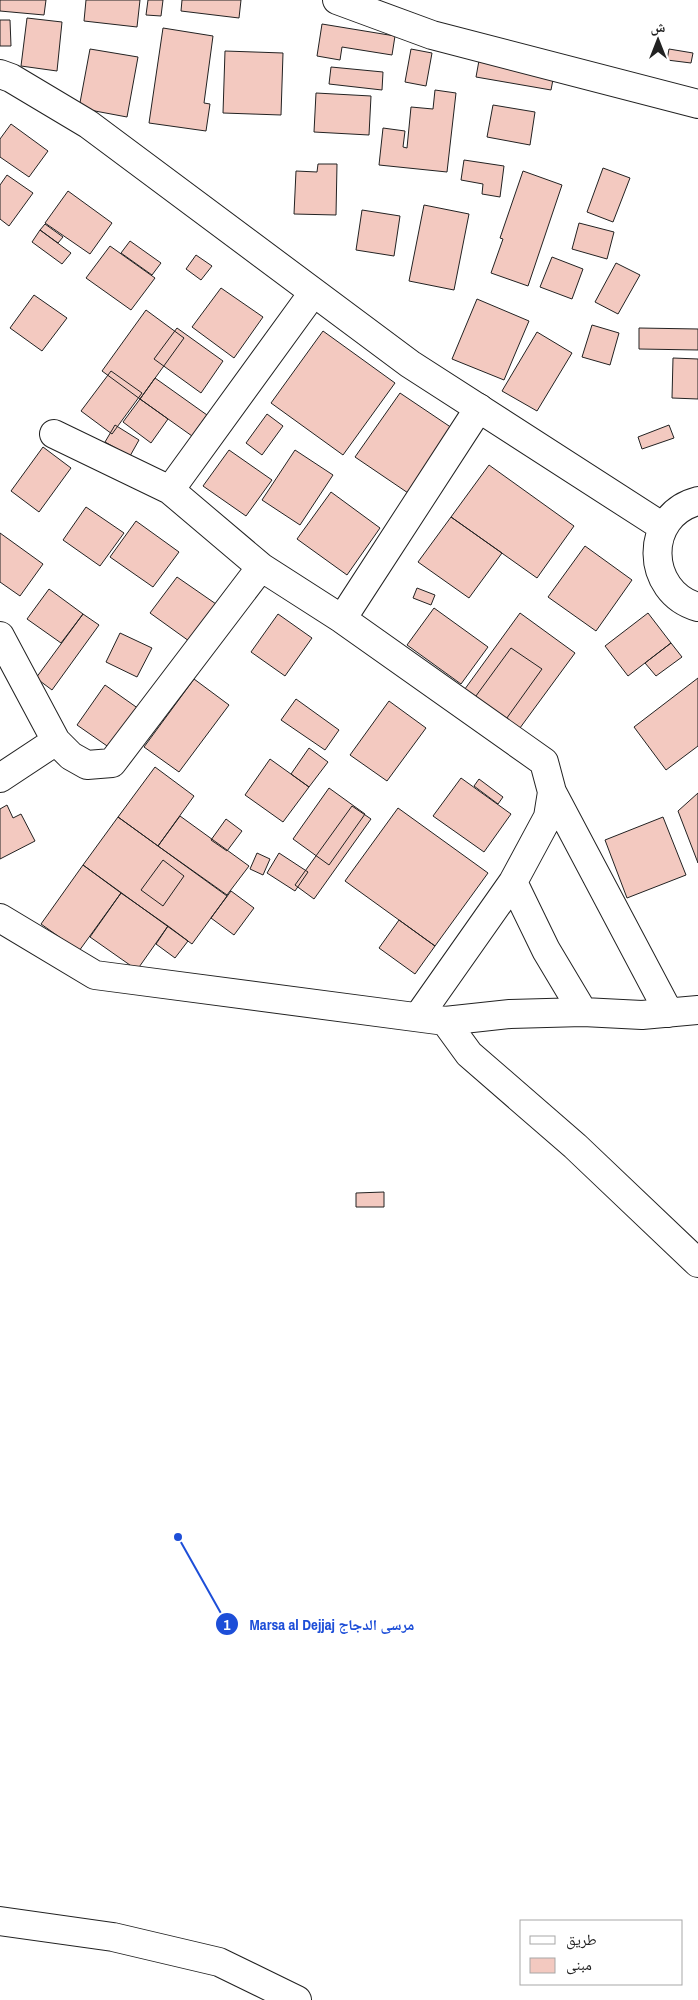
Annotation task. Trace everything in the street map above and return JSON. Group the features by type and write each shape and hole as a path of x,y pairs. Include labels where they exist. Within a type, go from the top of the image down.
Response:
{"street":[{"path":"337,0 432,35 698,104"},
{"path":"0,74 11,78 88,124 410,364 663,527"},
{"path":"170,490 313,293"},
{"path":"342,619 479,408"},
{"path":"54,434 170,490 261,567 342,619 544,762 552,792 670,1013"},
{"path":"698,501 690,503 674,513 663,527 657,545 657,562 663,580 674,594 688,604 698,607"},
{"path":"0,636 56,741 71,756 87,765 112,763 261,567"},
{"path":"0,778 56,741"},
{"path":"418,1017 512,882 548,817 552,792"},
{"path":"512,882 546,950 584,1012"},
{"path":"0,918 95,975 445,1021 510,1014 584,1012 642,1015 698,1010"},
{"path":"445,1021 469,1054 575,1146 698,1263"},
{"path":"0,1922 112,1937 218,1962 298,2000"}],"building":[{"path":"0,0 46,0 44,15 0,11"},
{"path":"86,0 140,0 137,27 84,21"},
{"path":"148,0 163,0 161,16 146,15"},
{"path":"182,0 241,0 239,18 181,11"},
{"path":"27,18 62,22 57,71 21,66"},
{"path":"0,20 10,20 11,46 0,46"},
{"path":"322,24 395,36 392,55 342,47 340,60 317,56"},
{"path":"163,28 213,36 204,103 210,104 206,131 149,123"},
{"path":"90,49 138,57 127,117 79,108"},
{"path":"411,49 432,53 426,86 405,82"},
{"path":"669,49 693,53 691,63 667,60"},
{"path":"225,51 283,53 281,115 223,113"},
{"path":"480,55 555,69 551,90 476,77"},
{"path":"331,67 383,72 382,90 329,84"},
{"path":"435,90 456,93 447,172 379,165 383,128 405,131 403,147 407,148 411,107 433,109"},
{"path":"316,93 371,96 369,135 314,132"},
{"path":"493,105 535,112 530,145 487,137"},
{"path":"11,124 48,151 29,177 0,157 0,139"},
{"path":"464,160 504,166 500,197 482,194 483,184 461,180"},
{"path":"318,164 337,164 336,215 294,214 296,171 317,172"},
{"path":"603,168 630,178 613,222 587,212"},
{"path":"523,171 562,185 528,286 491,273 503,239 500,238"},
{"path":"7,175 33,193 9,226 0,219 0,185"},
{"path":"68,191 112,223 90,254 45,223"},
{"path":"424,205 469,214 454,290 409,281"},
{"path":"362,210 400,216 394,256 356,250"},
{"path":"579,223 614,232 607,259 572,249"},
{"path":"45,224 63,237 58,243 40,230"},
{"path":"40,230 71,253 62,264 32,242"},
{"path":"130,241 161,263 152,275 121,253"},
{"path":"110,246 155,278 131,310 86,278"},
{"path":"196,255 212,266 201,280 186,269"},
{"path":"552,257 583,269 572,299 540,287"},
{"path":"616,263 640,275 618,314 595,302"},
{"path":"221,288 263,317 234,358 192,327"},
{"path":"34,295 67,318 42,351 10,328"},
{"path":"477,299 529,321 504,380 452,359"},
{"path":"146,310 184,338 140,399 102,371"},
{"path":"592,325 619,333 610,365 582,357"},
{"path":"177,328 223,361 201,393 154,359"},
{"path":"639,328 698,329 698,350 639,349"},
{"path":"323,331 395,383 343,455 271,403"},
{"path":"537,332 572,353 537,411 502,391"},
{"path":"673,358 698,359 698,399 672,398"},
{"path":"111,371 142,393 112,434 81,411"},
{"path":"155,378 207,415 192,436 140,399"},
{"path":"400,393 455,430 411,495 355,457"},
{"path":"140,399 168,419 151,443 123,422"},
{"path":"267,414 283,426 262,455 246,443"},
{"path":"115,425 139,440 130,456 105,442"},
{"path":"669,425 674,438 642,449 638,437"},
{"path":"43,447 71,468 39,512 11,491"},
{"path":"229,450 272,480 246,516 203,486"},
{"path":"295,450 333,475 300,525 262,500"},
{"path":"489,465 574,526 537,578 451,517"},
{"path":"331,492 380,528 347,575 297,539"},
{"path":"86,507 124,533 100,566 63,540"},
{"path":"451,517 502,553 469,598 418,562"},
{"path":"136,521 179,552 153,587 110,557"},
{"path":"0,533 43,564 20,596 0,582"},
{"path":"585,546 632,580 596,631 548,597"},
{"path":"177,577 216,604 189,641 150,613"},
{"path":"417,588 435,595 431,605 413,598"},
{"path":"49,589 83,614 61,643 27,619"},
{"path":"434,608 488,647 461,684 407,645"},
{"path":"520,613 575,653 517,732 462,693"},
{"path":"648,613 671,643 628,676 605,646"},
{"path":"83,614 99,625 52,690 36,678"},
{"path":"278,614 312,638 285,676 251,652"},
{"path":"120,633 152,648 137,677 106,662"},
{"path":"671,643 682,657 656,676 645,663"},
{"path":"511,648 542,669 504,722 473,700"},
{"path":"698,678 698,746 666,770 634,727"},
{"path":"194,679 229,705 179,772 144,747"},
{"path":"105,685 139,709 110,748 77,725"},
{"path":"296,699 339,730 325,750 281,720"},
{"path":"389,701 426,728 387,781 350,755"},
{"path":"309,748 328,762 309,787 291,774"},
{"path":"270,759 309,787 283,822 245,795"},
{"path":"155,767 194,796 158,846 118,817"},
{"path":"461,778 511,814 484,852 433,816"},
{"path":"479,779 503,797 498,804 474,786"},
{"path":"329,788 365,814 329,865 293,839"},
{"path":"698,793 698,863 678,811"},
{"path":"7,805 13,818 21,814 35,841 0,859 0,809"},
{"path":"352,806 371,819 314,899 295,885"},
{"path":"398,808 488,873 435,946 345,881"},
{"path":"180,816 249,866 227,895 158,846"},
{"path":"118,817 227,896 192,944 83,865"},
{"path":"663,817 686,875 627,898 605,840"},
{"path":"226,819 242,831 227,851 211,840"},
{"path":"257,853 270,859 263,875 250,869"},
{"path":"279,853 308,872 295,891 267,873"},
{"path":"163,860 184,876 163,906 141,890"},
{"path":"83,865 121,893 79,951 41,924"},
{"path":"231,891 254,908 234,935 211,918"},
{"path":"121,893 168,926 137,970 90,937"},
{"path":"399,920 435,946 415,974 379,948"},
{"path":"168,926 188,941 175,958 156,944"},
{"path":"384,1192 384,1207 356,1207 356,1193"}],"place":[{"name":"Marsa al Dejjaj مرسى الدجاج","path":"178,1537"}]}
